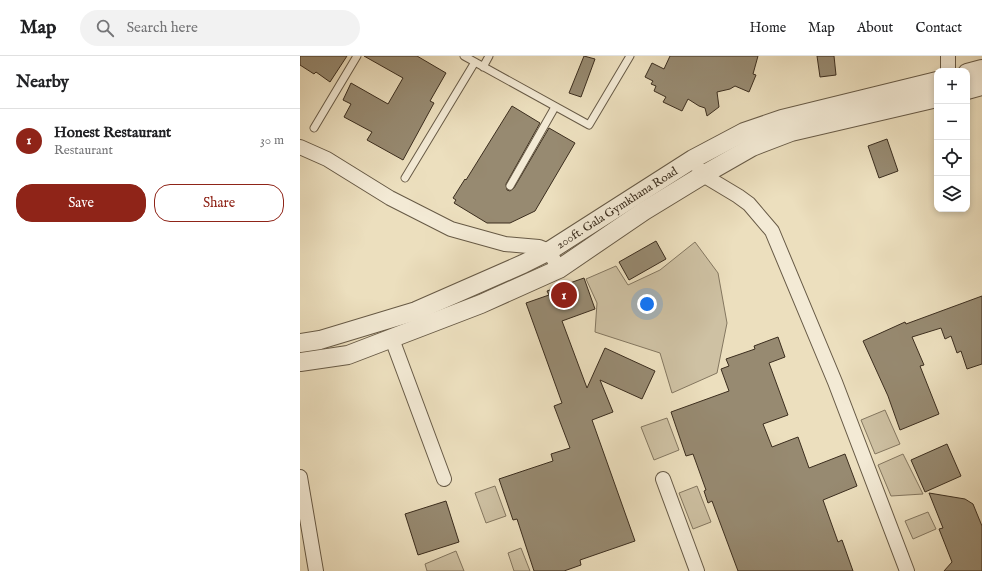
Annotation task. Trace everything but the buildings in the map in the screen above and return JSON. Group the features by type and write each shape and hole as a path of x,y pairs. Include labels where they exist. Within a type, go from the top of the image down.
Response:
{"street":[{"path":"948,56 948,68"},
{"path":"970,72 982,69"},
{"name":"200ft. Gala Gymkhana Road","path":"300,343 320,340 416,311 549,251 693,160 744,132 775,122 934,82"},
{"path":"970,89 982,86"},
{"path":"300,362 348,355 481,304 559,269 644,211 702,175 752,148 791,132 934,99"},
{"path":"300,147 327,159 390,198 451,229 505,244 539,246 549,251 559,269"},
{"path":"693,160 702,175 738,196 764,220 772,231 835,382 907,571"},
{"path":"392,339 444,479"},
{"path":"300,477 316,571"},
{"path":"663,479 697,571"}],"lane":[{"path":"314,128 356,56"},
{"path":"464,56 588,126 630,56"},
{"path":"483,67 489,56"},
{"path":"405,178 475,62"},
{"path":"510,186 555,107"}],"shaded area":[{"path":"695,242 718,273 727,323 717,373 672,393 660,353 595,332 597,303 586,279 616,266 628,285 660,270"},
{"path":"885,410 900,444 875,454 861,420"},
{"path":"667,418 679,450 654,460 641,427"},
{"path":"903,454 923,494 891,496 878,465"},
{"path":"495,486 506,516 486,523 475,493"},
{"path":"697,486 711,522 693,529 679,493"},
{"path":"928,512 936,529 913,539 905,521"},
{"path":"521,548 530,571 514,571 508,553"},
{"path":"456,551 464,571 427,571 425,564"}],"place":[{"name":"Honest Restaurant","path":"564,295"}]}
